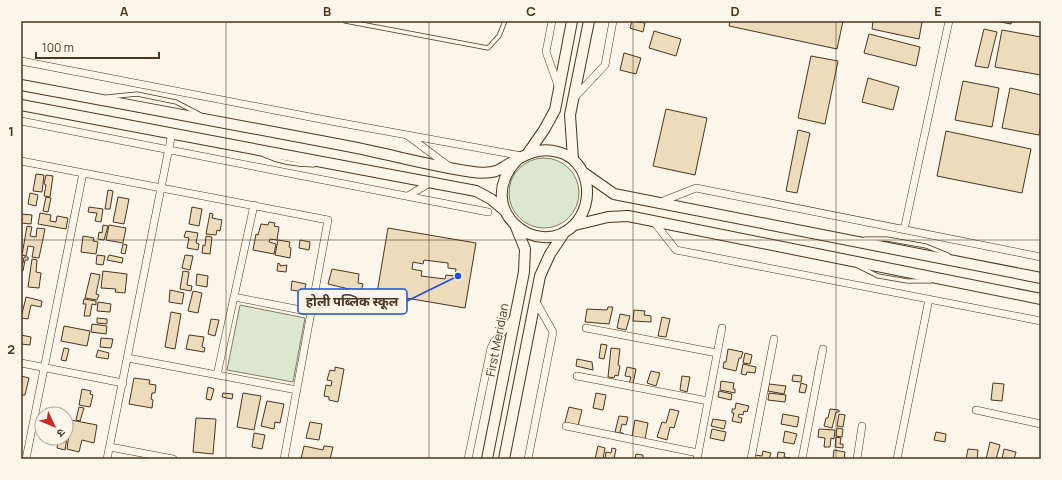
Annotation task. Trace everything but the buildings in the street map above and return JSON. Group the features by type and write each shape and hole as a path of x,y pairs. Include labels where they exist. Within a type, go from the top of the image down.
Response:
{"street":[{"path":"552,21 546,52 559,88"},
{"path":"564,233 551,236 536,236 516,227 505,211 501,196 504,178 510,167 523,156 544,130 555,110 572,21"},
{"path":"572,159 570,115 589,21"},
{"path":"574,98 605,65 613,21"},
{"path":"904,230 949,21"},
{"path":"21,60 523,156"},
{"path":"21,85 344,145 475,172 496,171 523,156 538,150 558,152 572,159 584,173 614,194 850,239 1041,278"},
{"path":"21,105 476,191 491,199 505,211"},
{"path":"21,120 488,212"},
{"path":"108,459 172,133"},
{"path":"407,135 451,168"},
{"path":"21,161 328,220 284,459"},
{"path":"26,459 83,173"},
{"path":"575,225 586,206 588,185 584,173"},
{"path":"408,196 431,182"},
{"path":"658,203 696,188 1041,257"},
{"path":"217,375 254,205"},
{"path":"504,459 540,276 550,254 564,233 575,225 608,217 628,216 1041,299"},
{"path":"654,222 676,250 1041,321"},
{"name":"First Meridian","path":"487,459 524,272 525,249 516,227"},
{"path":"234,297 311,312"},
{"path":"897,459 929,299"},
{"path":"528,459 553,332 535,300"},
{"path":"468,459 490,348 515,317"},
{"path":"586,328 717,353"},
{"path":"566,426 697,456 722,328"},
{"path":"751,459 774,338"},
{"path":"802,459 823,349"},
{"path":"128,358 296,390"},
{"path":"21,363 123,383"},
{"path":"577,376 708,401"},
{"path":"976,410 1041,424"},
{"path":"856,459 862,426"},
{"path":"110,447 173,459"}],"lane":[{"path":"345,21 488,48 499,36 505,21"}],"green space":[{"path":"544,158 557,161 569,168 576,180 579,193 576,206 569,218 557,225 544,228 531,225 519,218 512,206 509,193 512,180 519,168 531,161"},
{"path":"240,305 305,318 293,382 227,370"}],"place":[{"name":"होली पब्लिक स्कूल","path":"458,276"}]}
